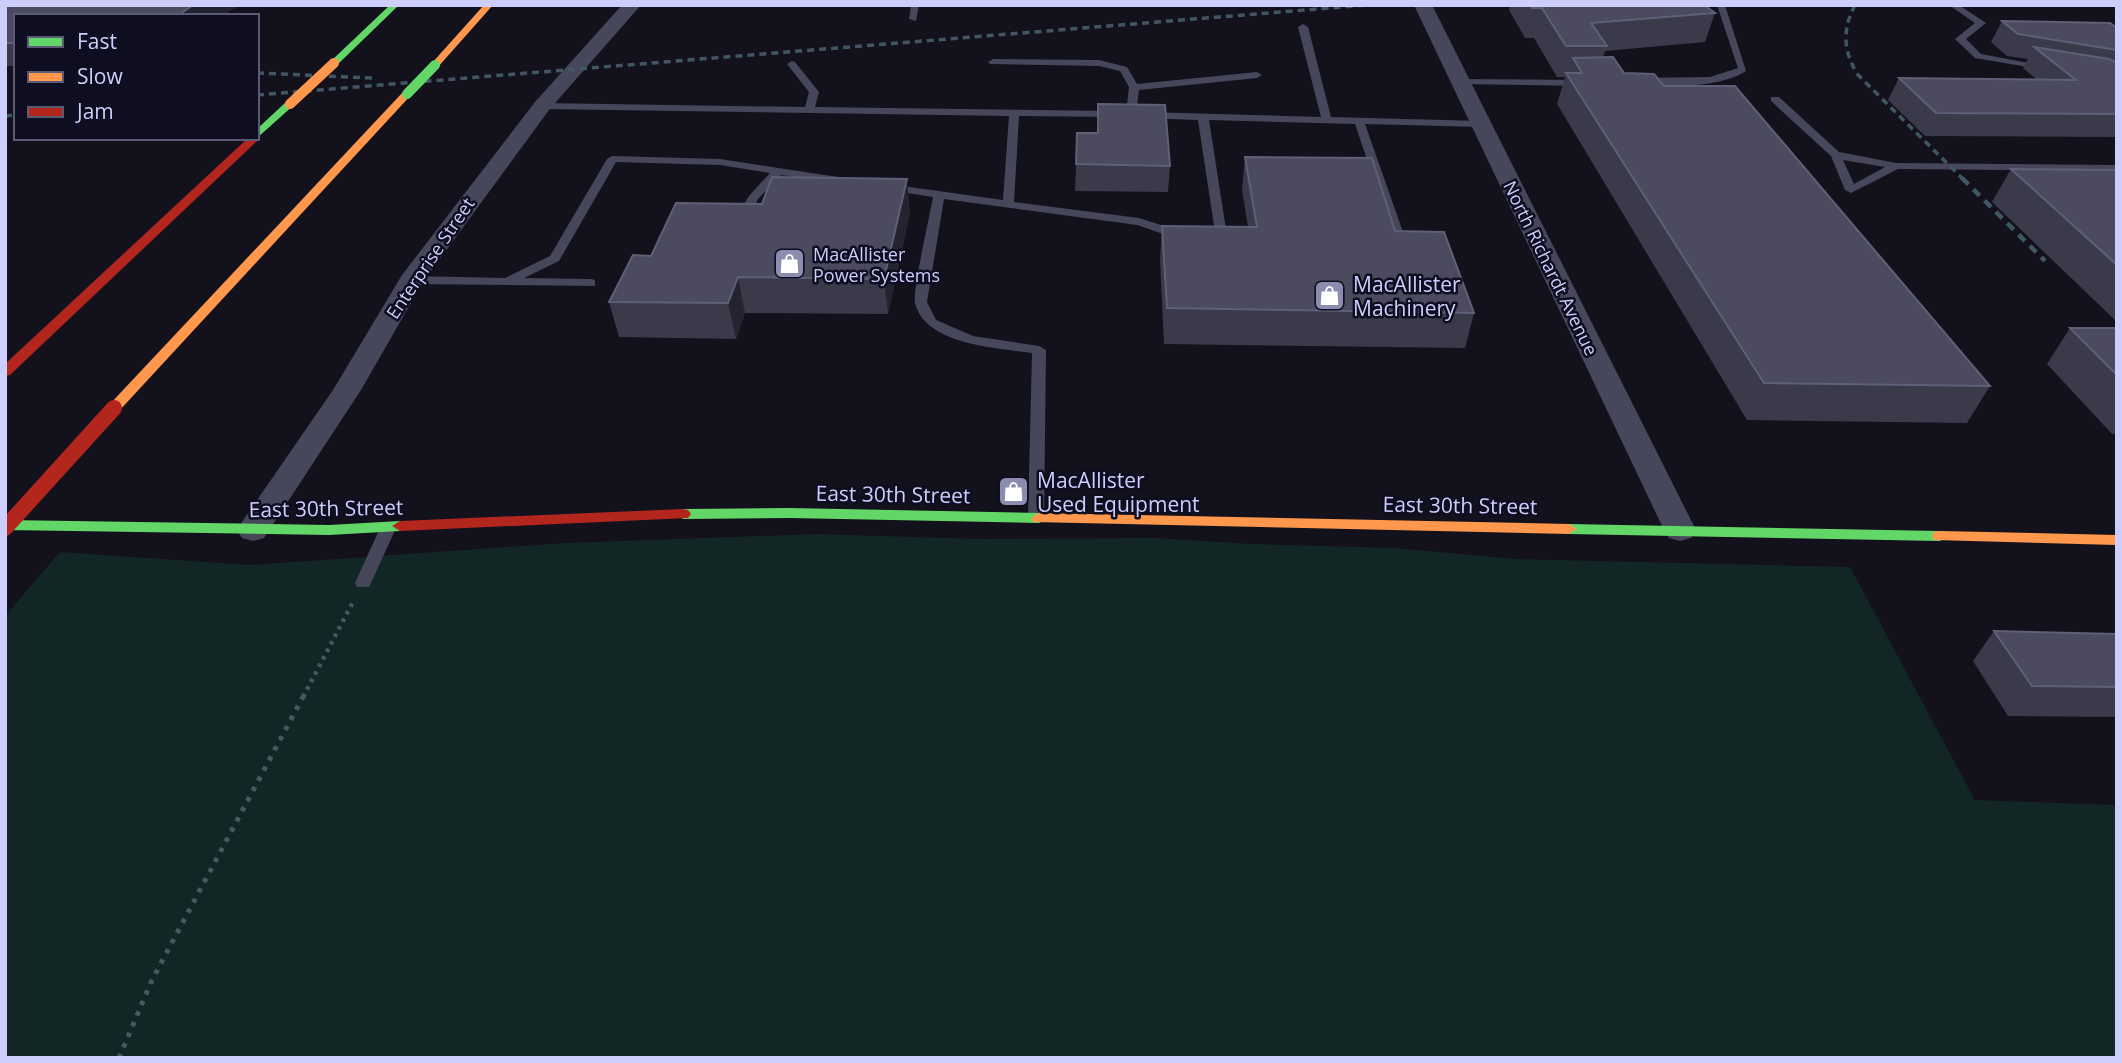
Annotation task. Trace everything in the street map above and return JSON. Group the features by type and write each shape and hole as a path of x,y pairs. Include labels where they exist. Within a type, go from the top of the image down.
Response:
{"main road":[{"path":"259,134 395,5"},
{"path":"5,527 489,5"},
{"path":"5,372 253,140"},
{"name":"East 30th Street","path":"5,527 253,530 388,528 723,513 2117,540"}],"street":[{"name":"Enterprise Street","path":"253,530 346,390 411,280 542,106 632,5"},
{"name":"North Richardt Avenue","path":"1423,5 1679,530"}],"lane":[{"path":"913,19 915,5"},
{"path":"1628,82 1723,78 1738,74 1743,69 1721,5"},
{"path":"1953,5 1981,23 1960,39 1978,56 2060,69"},
{"path":"1303,27 1327,120"},
{"path":"993,62 1099,63 1124,69 1133,87 1131,114"},
{"path":"792,64 814,92 809,109"},
{"path":"1133,87 1257,75"},
{"path":"1461,82 1600,83"},
{"path":"1775,99 1836,155 1851,190 1896,166"},
{"path":"542,106 1131,114 1481,124"},
{"path":"1008,205 1014,112"},
{"path":"508,281 555,258 612,159 720,162 1139,222 1185,237 1221,236 1203,116"},
{"path":"1359,121 1406,258"},
{"path":"1836,155 1896,166 2117,168"},
{"path":"732,221 743,219 753,198 778,171"},
{"path":"939,195 921,302 931,322 970,340 1039,350 1036,519"},
{"path":"411,280 592,283"},
{"path":"363,583 388,528"}],"path":[{"path":"119,1058 152,981 363,583"}],"green space":[{"path":"816,534 979,539 1156,538 1395,548 1515,559 1850,567 1975,800 2117,805 2117,1058 5,1058 5,616 60,552 250,565 565,543"}],"building":[{"path":"5,5 193,5 180,14 14,14 14,43 5,43"},
{"path":"1531,5 1704,5 1715,13 1591,23 1607,46 1566,46 1542,8 1532,8"},
{"path":"2002,21 2110,23 2117,28 2117,50 2018,34"},
{"path":"2034,47 2109,59 2117,63 2117,114 1936,113 1899,78 2076,80"},
{"path":"1613,57 1624,73 1654,74 1664,86 1735,86 1990,386 1764,383 1566,73 1582,73 1573,58"},
{"path":"1098,104 1165,105 1170,166 1076,164 1077,133 1098,133"},
{"path":"1245,157 1372,158 1395,231 1444,232 1474,313 1167,308 1162,226 1257,227"},
{"path":"2011,169 2117,170 2117,265"},
{"path":"772,177 907,179 884,279 738,277 728,303 609,302 633,255 651,256 676,203 762,204"},
{"path":"2070,328 2117,328 2117,375"},
{"path":"1994,631 2117,634 2117,687 2032,686"}],"railway":[{"path":"259,95 1367,5"},
{"path":"1855,5 1848,23 1846,40 1849,57 1858,75 1964,180"},
{"path":"259,73 372,78"},
{"path":"5,116 14,115"},
{"path":"1964,180 2045,261"}],"traffic: fast":[{"path":"334,63 395,5"},
{"path":"407,94 435,65"},
{"path":"259,133 290,104"},
{"path":"683,514 790,513 1039,518"},
{"path":"5,525 329,530 400,526"},
{"path":"1569,529 1940,536"}],"traffic: slow":[{"path":"435,65 489,5"},
{"path":"290,104 334,63"},
{"path":"114,408 407,94"},
{"path":"1039,518 1569,529"},
{"path":"1940,536 2117,540"}],"traffic: jam":[{"path":"5,372 252,140"},
{"path":"5,528 114,408"},
{"path":"400,526 683,514"}],"place":[{"name":"MacAllister Power Systems","path":"790,264"},
{"name":"MacAllister Machinery","path":"1330,296"},
{"name":"MacAllister Used Equipment","path":"1014,492"}]}
